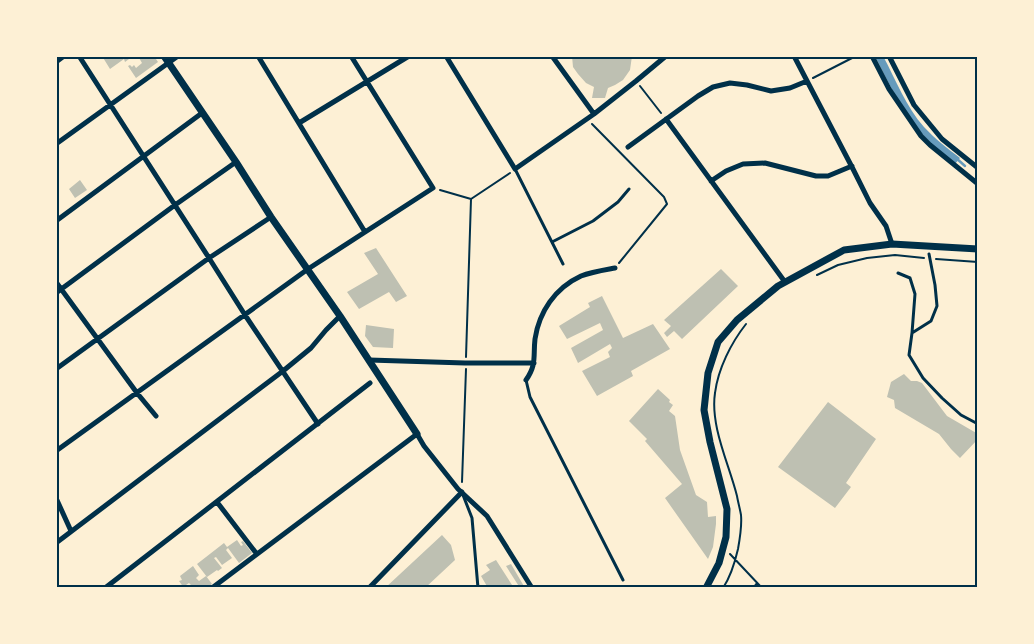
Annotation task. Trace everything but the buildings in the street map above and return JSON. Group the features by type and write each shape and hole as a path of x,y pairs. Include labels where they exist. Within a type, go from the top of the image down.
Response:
{"street":[{"path":"56,62 64,56"},
{"path":"79,56 245,315 318,424"},
{"path":"164,56 271,217 340,316 424,446 458,489 487,516 532,588"},
{"path":"56,144 178,56"},
{"path":"258,56 365,232"},
{"path":"56,451 308,270 433,188 350,56"},
{"path":"299,123 409,56"},
{"path":"446,56 515,170 594,114 666,56"},
{"path":"552,56 594,114"},
{"path":"794,56 870,203 886,226 892,244"},
{"path":"872,56 889,89 921,136 978,184"},
{"path":"889,56 914,105 942,139 978,168"},
{"path":"628,147 713,87 730,83 771,90 790,88 807,81"},
{"path":"56,221 202,114"},
{"path":"666,119 785,282"},
{"path":"56,293 236,162"},
{"path":"711,181 726,171 743,164 765,163 816,176 828,176 852,166"},
{"path":"56,370 209,258 271,217"},
{"path":"706,588 718,563 726,537 727,509 704,410 708,373 718,342 737,320 778,286 844,250 892,244 978,249"},
{"path":"526,380 531,373 534,363 538,324 556,293 562,287 582,276 615,268"},
{"path":"56,282 156,416"},
{"path":"56,542 311,348 340,316"},
{"path":"369,360 534,363"},
{"path":"105,588 370,383"},
{"path":"212,588 256,553 417,434"},
{"path":"369,588 462,492"},
{"path":"56,498 71,531"},
{"path":"216,502 256,553"}],"lane":[{"path":"515,170 563,264"},
{"path":"552,242 593,221 618,202 629,189"},
{"path":"912,333 931,321 937,306 929,256"},
{"path":"898,273 910,278 914,294 909,355 924,378 942,398 961,415 978,424"},
{"path":"526,380 530,397 623,580"},
{"path":"462,492 472,518 478,588"}],"path":[{"path":"807,81 856,56"},
{"path":"636,81 666,119"},
{"path":"595,129 664,197 667,204 615,268"},
{"path":"433,188 471,199 515,170"},
{"path":"462,492 471,199"},
{"path":"811,278 838,265 867,258 896,255 929,256 978,262"},
{"path":"723,588 736,560 741,514 732,476 718,435 715,420 715,393 722,365 737,335 746,324"},
{"path":"723,547 762,588"},
{"path":"753,588 757,582"}],"water":[{"path":"875,56 883,56 907,102 924,127 960,158 955,164 920,132 899,101"}],"waterway":[{"path":"956,158 965,166"}]}
